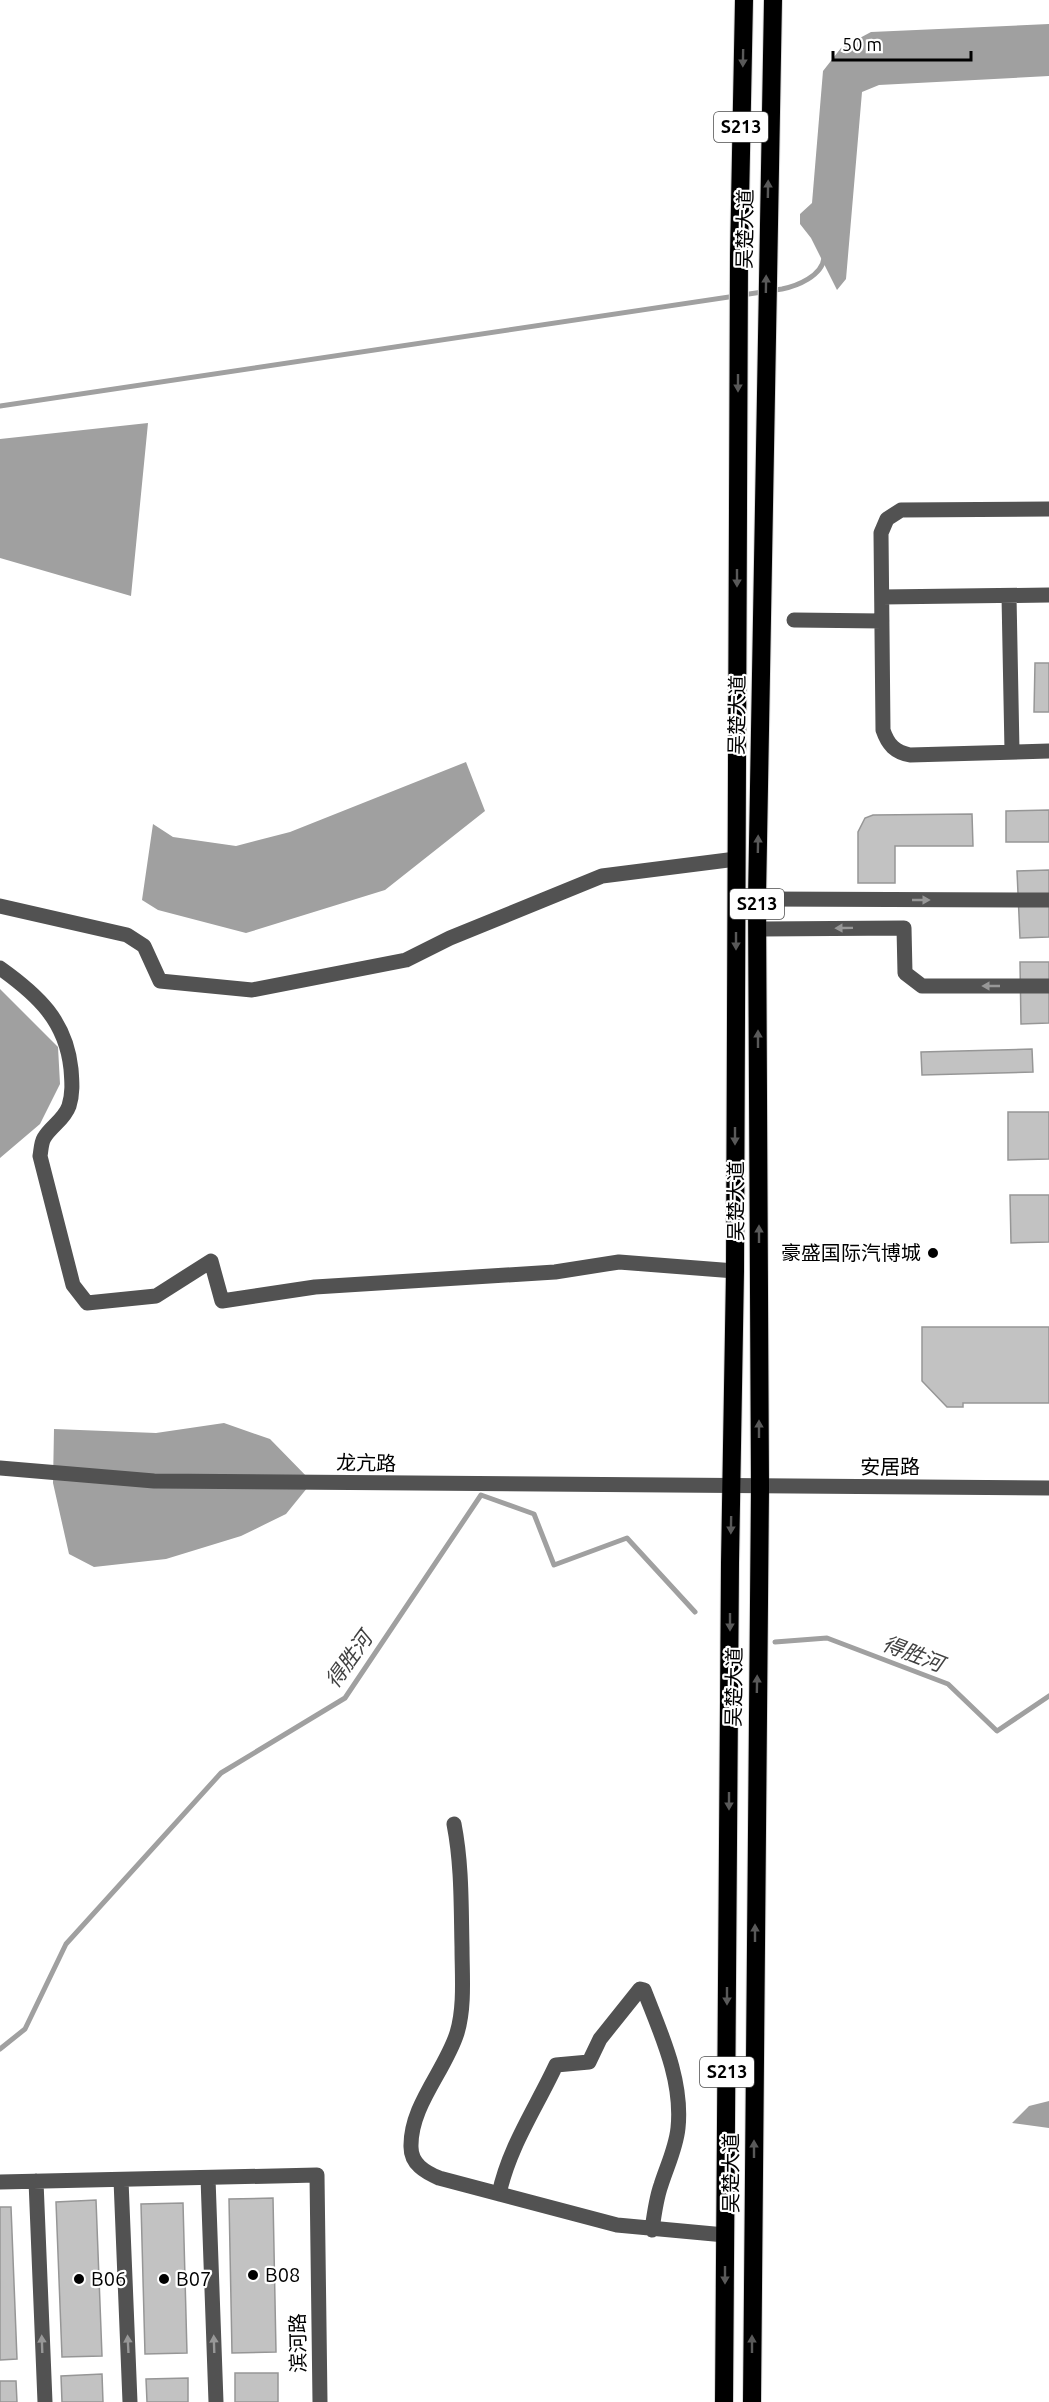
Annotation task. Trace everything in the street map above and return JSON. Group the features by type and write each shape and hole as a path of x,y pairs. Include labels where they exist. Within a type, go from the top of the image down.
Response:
{"highway":[{"name":"吴楚大道","path":"724,2402 730,1563 735,1271 739,255 744,0"},
{"name":"吴楚大道","path":"752,2402 760,1488 757,899 765,320 773,0"}],"street":[{"path":"1049,509 901,510 893,513 887,519 881,533 883,730 890,745 901,753 910,755 1049,751"},
{"path":"882,597 1049,595"},
{"path":"1010,596 1011,751"},
{"path":"794,620 882,621"},
{"path":"0,906 128,935 144,946 160,981 252,990 406,960 450,938 602,876 736,859"},
{"path":"757,899 1049,900"},
{"path":"757,929 904,928 905,973 922,986 1049,986"},
{"path":"0,968 35,996 49,1012 68,1045 73,1090 68,1108 60,1122 44,1138 40,1156 73,1285 87,1303 156,1296 211,1261 222,1301 315,1287 555,1272 619,1262 735,1271"},
{"name":"龙亢路","path":"0,1468 154,1481 732,1487"},
{"name":"安居路","path":"732,1487 1049,1488"},
{"path":"454,1824 460,1857 462,1949 458,2031 416,2119 411,2147 412,2157 427,2172 439,2178 617,2225 725,2235"},
{"path":"499,2194 505,2165 513,2145 532,2115 556,2065 589,2062 600,2039 640,1989 644,1990 677,2087 678,2128 669,2165 660,2185 652,2230"},
{"name":"滨河路","path":"207,2178 317,2175 320,2402"},
{"path":"0,2182 207,2178 216,2402"},
{"path":"120,2180 130,2402"},
{"path":"36,2181 45,2402"}],"shaded area":[{"path":"1049,24 1049,76 879,85 862,92 846,279 837,290 811,238 800,224 800,214 812,203 823,71 841,48 871,32"},
{"path":"148,423 131,596 0,558 0,439"},
{"path":"466,762 485,811 385,890 246,933 158,910 142,900 153,824 173,837 236,846 290,832"},
{"path":"0,989 58,1047 60,1084 40,1124 0,1158"},
{"path":"224,1423 270,1439 312,1482 286,1514 241,1536 166,1559 94,1567 69,1554 53,1483 54,1429 156,1433"},
{"path":"1049,2101 1049,2128 1012,2123 1029,2106"}],"building":[{"path":"1035,663 1049,663 1049,712 1034,712"},
{"path":"1049,810 1049,842 1006,842 1006,811"},
{"path":"972,814 973,846 895,846 895,883 858,883 858,832 865,818 873,815"},
{"path":"1049,870 1049,937 1020,938 1017,871"},
{"path":"1020,962 1049,962 1049,1023 1021,1024"},
{"path":"1032,1049 1033,1072 922,1075 921,1052"},
{"path":"1008,1112 1049,1112 1049,1159 1008,1160"},
{"path":"1010,1195 1049,1195 1049,1242 1011,1243"},
{"path":"922,1327 1049,1327 1049,1403 963,1403 963,1407 947,1407 922,1381"},
{"name":"B08","path":"273,2198 276,2352 232,2353 229,2199"},
{"name":"B06","path":"96,2200 102,2356 62,2357 56,2202"},
{"name":"B07","path":"183,2203 187,2353 145,2354 141,2204"},
{"path":"0,2207 11,2207 17,2359 0,2360"},
{"path":"235,2373 278,2373 278,2402 235,2402"},
{"path":"102,2374 103,2402 62,2402 61,2376"},
{"path":"188,2378 188,2402 147,2402 146,2379"},
{"path":"0,2381 16,2381 17,2402 0,2402"}],"waterway":[{"path":"0,406 782,289 801,283 814,275 824,258"},
{"name":"得胜河","path":"0,2049 25,2029 66,1944 221,1773 345,1698 481,1495 534,1514 554,1565 627,1538 695,1612"},
{"name":"得胜河","path":"775,1642 827,1638 948,1684 997,1731 1049,1696"}],"place":[{"name":"豪盛国际汽博城","path":"933,1253"},
{"name":"B08","path":"253,2275"},
{"name":"B06","path":"79,2279"},
{"name":"B07","path":"164,2279"}]}
